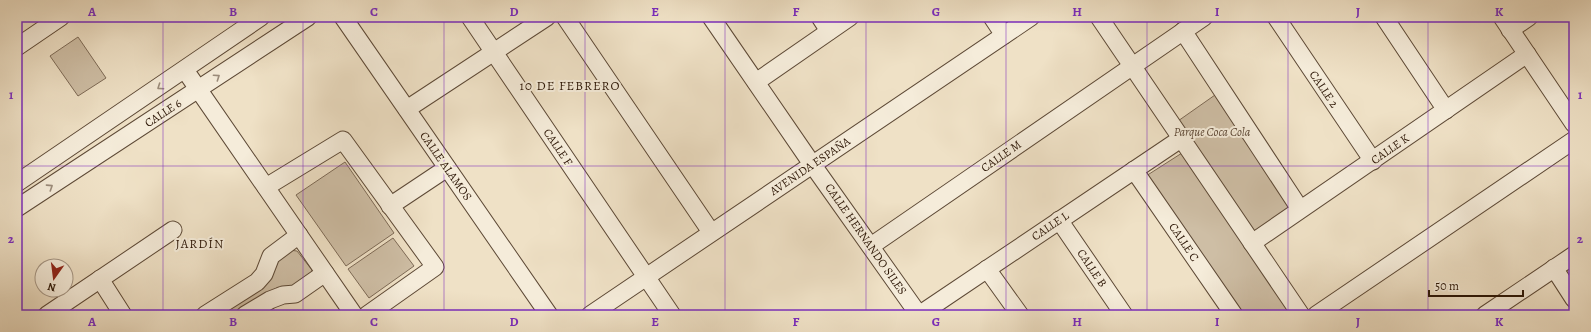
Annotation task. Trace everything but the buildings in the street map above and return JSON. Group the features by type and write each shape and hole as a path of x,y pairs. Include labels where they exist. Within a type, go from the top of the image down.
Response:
{"street":[{"path":"17,47 61,17"},
{"name":"CALLE 6","path":"17,182 186,70 262,17"},
{"name":"CALLE 6","path":"17,208 308,17"},
{"name":"CALLE ALAMOS","path":"343,17 549,315"},
{"name":"CALLE F","path":"470,17 672,315"},
{"path":"406,109 547,17"},
{"path":"565,17 711,232"},
{"name":"CALLE HERNANDO SILES","path":"711,17 812,164 919,315"},
{"path":"820,17 829,31"},
{"path":"756,82 850,17"},
{"path":"992,17 1004,35"},
{"name":"AVENIDA ESPAÑA","path":"590,315 1031,17"},
{"path":"1099,17 1301,315"},
{"name":"CALLE M","path":"871,246 1132,65 1204,17"},
{"name":"CALLE 2","path":"1276,17 1373,160"},
{"path":"1384,17 1446,110"},
{"path":"1529,17 1506,23 1574,124"},
{"path":"1183,31 1300,209"},
{"name":"CALLE K","path":"1252,243 1527,54"},
{"path":"186,70 354,315"},
{"name":"CALLE L","path":"919,315 1182,138"},
{"path":"266,187 343,140 435,267 367,315"},
{"path":"1316,315 1574,140"},
{"path":"390,206 447,168"},
{"name":"CALLE C","path":"1134,170 1234,315"},
{"name":"CALLE B","path":"1059,220 1124,315"},
{"path":"47,315 173,230"},
{"path":"205,315 257,282 264,274 271,256 299,235"},
{"path":"1485,315 1574,255"},
{"path":"1554,268 1574,299"},
{"path":"987,269 1020,315"},
{"path":"245,315 270,300 283,295 294,294 325,273"},
{"path":"100,279 123,315"}],"green space":[{"path":"78,37 106,78 78,96 50,56"},
{"name":"Parque Coca Cola","path":"1215,95 1290,208 1258,238 1178,121"},
{"path":"1182,153 1293,315 1241,315 1146,176"},
{"path":"345,162 394,233 346,266 296,195"},
{"path":"393,238 414,266 369,298 348,269"},
{"path":"289,250 297,251 312,270 309,280 290,294 278,287 236,315 220,315 270,265"}],"district":[{"name":"10 DE FEBRERO","path":"570,85"},
{"name":"JARDÍN","path":"200,243"}]}
